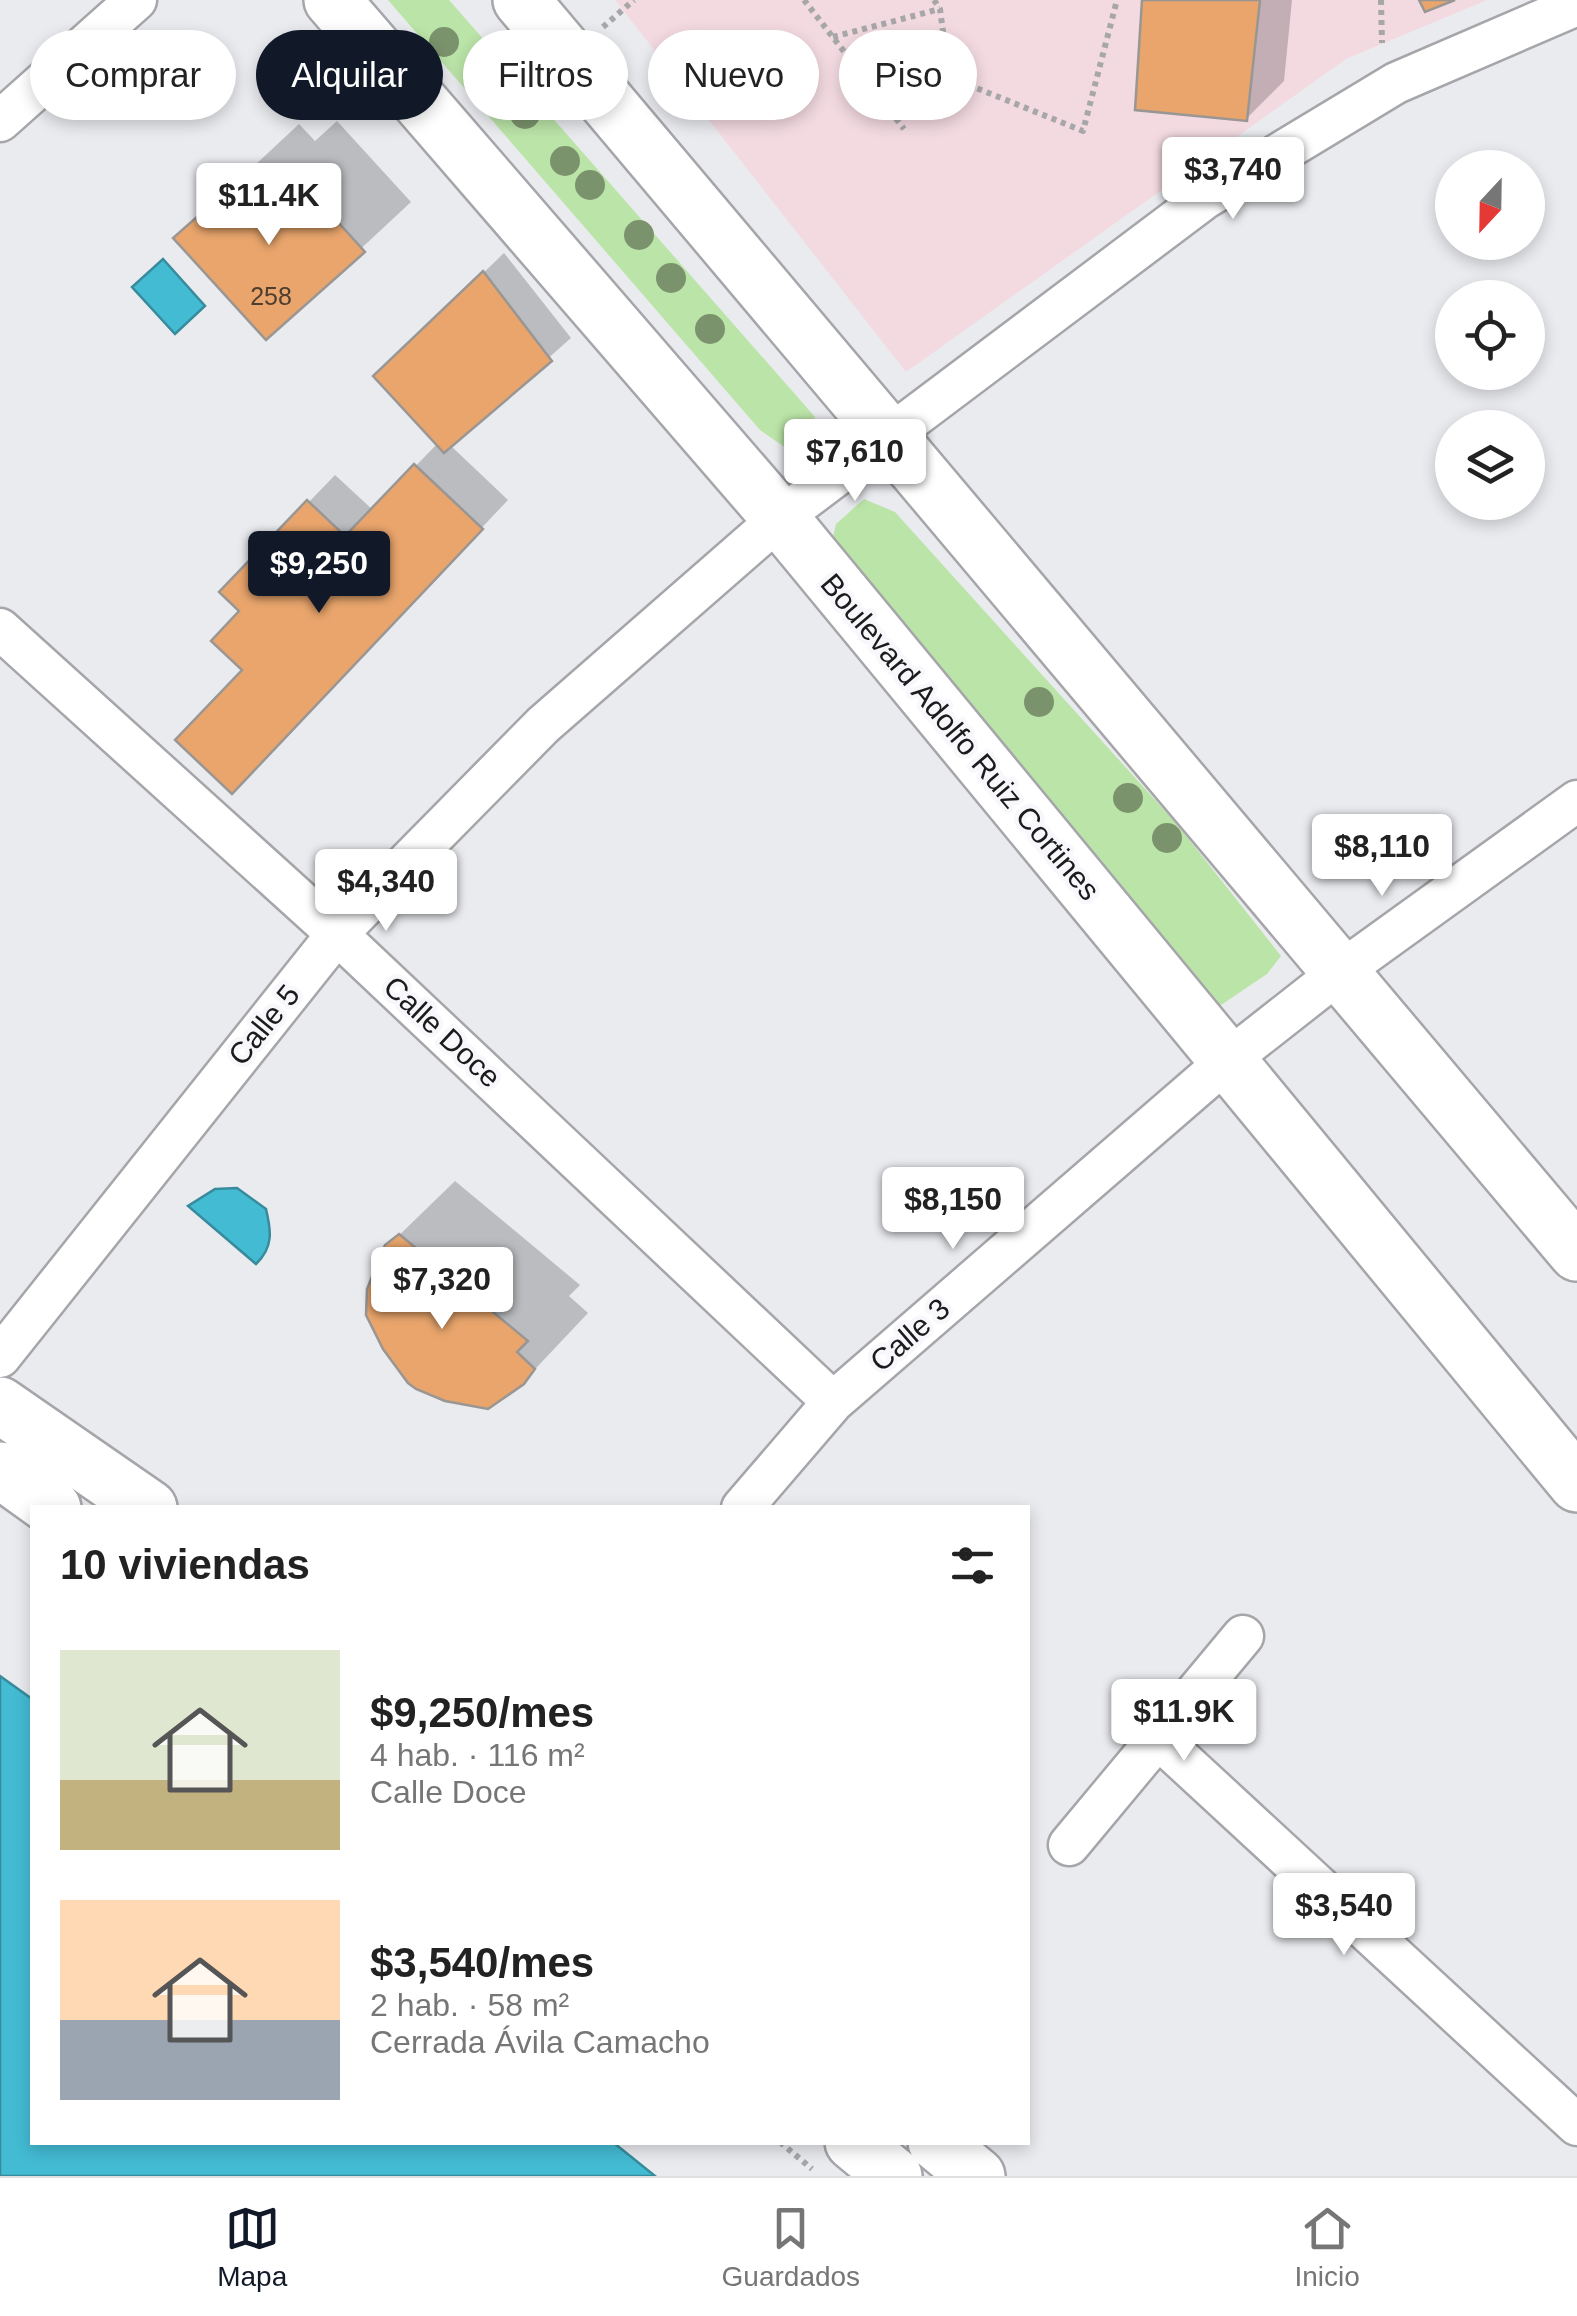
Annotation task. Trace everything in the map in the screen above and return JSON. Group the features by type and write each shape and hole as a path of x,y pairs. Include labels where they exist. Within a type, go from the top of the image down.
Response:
{"main road":[{"name":"Boulevard Adolfo Ruiz Cortines","path":"332,0 780,518 1577,1484"},
{"path":"520,0 1577,1254"},
{"path":"0,1404 145,1505"},
{"path":"0,1470 49,1505"},
{"path":"857,2145 894,2176"},
{"path":"940,2145 977,2176"}],"street":[{"path":"0,121 136,0"},
{"name":"Calle 5","path":"0,1357 337,934 543,725 780,518 1204,198 1396,83 1577,4"},
{"name":"Calle Doce","path":"0,629 337,934 833,1402"},
{"name":"Calle 3","path":"745,1505 833,1402 1228,1060 1340,972 1577,802"},
{"path":"1069,1846 1243,1636"},
{"path":"1159,1739 1577,2125"}],"path":[{"path":"804,0 904,129"},
{"path":"934,0 940,8 950,77 1083,132 1117,0"},
{"path":"1381,0 1382,43"},
{"path":"833,36 940,8"},
{"path":"784,2145 821,2176"}],"shaded area":[{"path":"615,0 1487,0 1346,59 906,372 709,120 819,120 819,30 648,30 648,42"}],"green space":[{"path":"388,0 449,0 475,30 463,30 463,87 443,64 443,30 414,30"},
{"path":"492,120 554,120 815,417 805,440 783,446 760,430"},
{"path":"864,499 895,512 1176,823 1281,956 1267,974 1218,1007 1195,981 833,537 836,524"}],"water":[{"path":"163,259 205,306 175,334 132,287"},
{"path":"237,1188 266,1209 270,1238 256,1264 188,1206 215,1189"},
{"path":"0,1676 30,1698 30,2145 616,2145 655,2176 0,2176"}],"building":[{"path":"1142,0 1260,0 1247,121 1135,110"},
{"path":"1419,0 1455,0 1425,12"},
{"path":"288,167 365,252 266,340 173,238 250,170 266,187"},
{"path":"483,271 552,361 444,453 373,376"},
{"path":"414,464 483,529 232,794 175,740 242,670 211,641 239,611 219,592 307,500 345,536"},
{"path":"399,1234 528,1341 517,1352 535,1369 524,1384 488,1409 445,1401 416,1389 383,1349 366,1315 367,1289 385,1245"}]}
